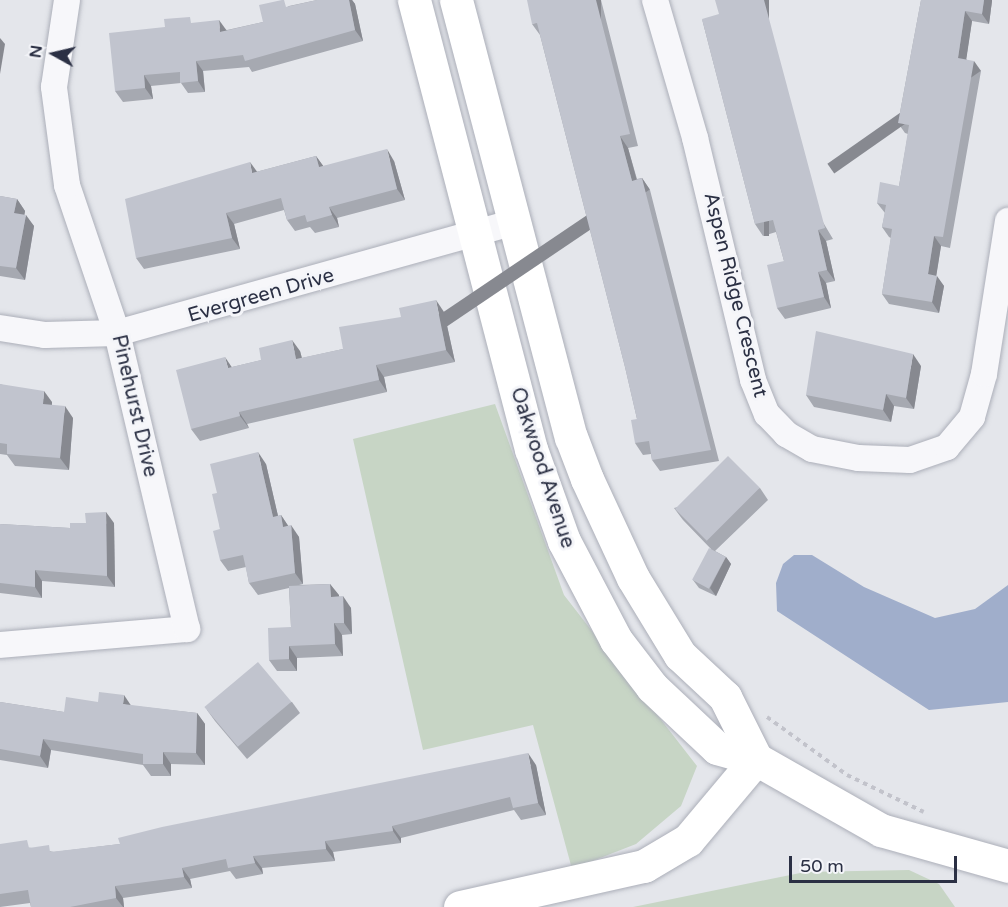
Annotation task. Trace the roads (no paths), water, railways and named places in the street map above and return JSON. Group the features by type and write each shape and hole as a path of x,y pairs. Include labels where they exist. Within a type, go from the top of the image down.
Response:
{"street":[{"name":"Pinehurst Drive","path":"0,645 188,629 117,333 67,185 58,131 57,47 67,0"},
{"name":"Oakwood Avenue","path":"414,0 471,236 545,491 591,596 652,687 717,748 756,759"},
{"name":"Oakwood Avenue","path":"456,0 517,221 571,436 606,527 680,655 725,697 756,759"},
{"name":"Aspen Ridge Crescent","path":"655,0 695,138 753,380 767,414 786,434 812,449 858,458 910,460 947,447 972,417 984,374 1008,221"},
{"name":"Evergreen Drive","path":"0,328 45,335 117,333 471,236 517,221"},
{"path":"460,907 644,866 688,840 756,759 881,830 1008,866"}],"water":[{"path":"794,555 812,555 864,587 935,618 975,609 1008,585 1008,702 929,710 777,611 776,583 783,564"}]}
